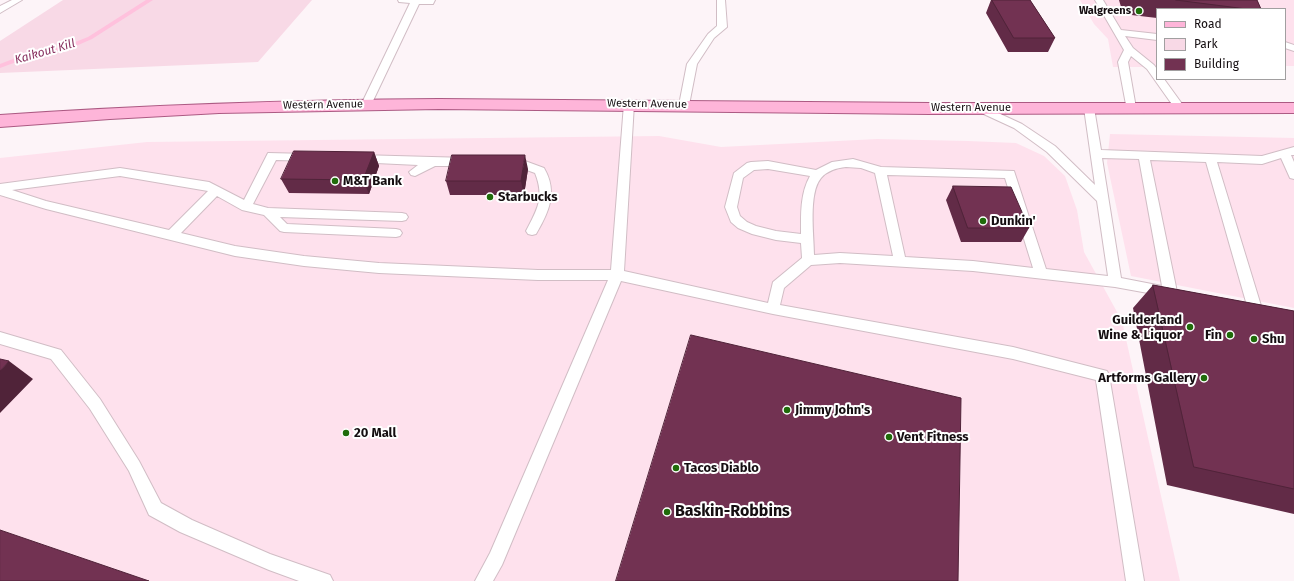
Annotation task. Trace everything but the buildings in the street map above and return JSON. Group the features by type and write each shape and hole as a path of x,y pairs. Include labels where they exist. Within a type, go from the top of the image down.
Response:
{"main road":[{"name":"Western Avenue","path":"0,121 68,115 173,109 264,106 629,104 879,108 1294,108"}],"lane":[{"path":"0,10 18,0"},
{"path":"402,0 415,2 430,2 431,0"},
{"path":"684,105 692,64 711,36 722,27 721,0"},
{"path":"1099,0 1129,50 1156,75"},
{"path":"366,105 404,22 415,2"},
{"path":"1119,32 1156,37"},
{"path":"1129,50 1123,62 1131,108"},
{"path":"1160,80 1180,108"},
{"path":"484,581 502,545 617,275 629,104"},
{"path":"979,108 1018,126 1051,149 1102,199"},
{"path":"1089,108 1115,282"},
{"path":"1096,154 1262,160 1291,154 1294,175"},
{"path":"246,207 272,156 322,158"},
{"path":"1144,156 1170,292"},
{"path":"1210,158 1255,308"},
{"path":"346,159 482,162"},
{"path":"415,172 433,162"},
{"path":"502,164 526,165 540,171 545,182 548,197 532,231"},
{"path":"808,260 809,199 812,183 818,174 835,164 859,164 880,171 1010,174 1041,273"},
{"path":"808,239 754,231 739,223 731,209 738,176 750,166 768,165 818,174"},
{"path":"880,171 900,261"},
{"path":"0,189 120,172 208,186 246,207 268,212 402,217"},
{"path":"0,189 46,205 235,251 311,262 379,268 538,275 617,275 773,309 1013,353 1102,376 1135,581"},
{"path":"172,235 216,190"},
{"path":"268,212 284,228 396,233"},
{"path":"773,309 778,286 808,260 840,258 973,266 1041,273 1115,282 1185,295"},
{"path":"1240,306 1271,312"},
{"path":"0,338 56,354 95,404 134,466 155,509 186,526 255,556 324,581"}],"shaded area":[{"path":"1080,0 1294,0 1294,66 1286,66 1286,8 1156,8 1156,67 1113,67 1108,39 1094,24"},
{"path":"1110,134 1294,138 1294,308 1131,276 1107,163"},
{"path":"659,136 721,147 877,139 1016,143 1044,156 1065,176 1077,210 1084,252 1122,321 1180,581 0,581 0,158 147,142"}],"green space":[{"path":"63,0 312,0 258,62 0,73 0,41"}],"waterway":[{"name":"Kaikout Kill","path":"0,66 28,55 67,48 90,38 150,0"}],"place":[{"name":"Walgreens","path":"1139,11"},
{"name":"M&T Bank","path":"335,181"},
{"name":"Starbucks","path":"490,197"},
{"name":"Dunkin'","path":"983,221"},
{"name":"Guilderland Wine & Liquor","path":"1190,327"},
{"name":"Fin","path":"1230,335"},
{"name":"Shu","path":"1254,339"},
{"name":"Artforms Gallery","path":"1204,378"},
{"name":"Jimmy John's","path":"787,410"},
{"name":"20 Mall","path":"346,433"},
{"name":"Vent Fitness","path":"889,437"},
{"name":"Tacos Diablo","path":"676,468"},
{"name":"Baskin-Robbins","path":"667,512"}]}
